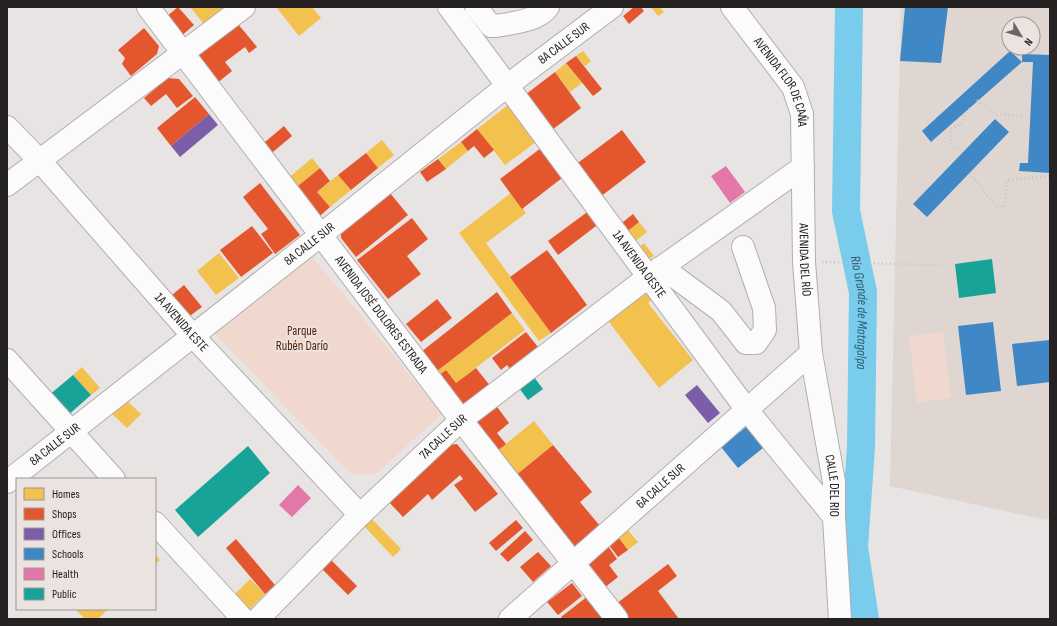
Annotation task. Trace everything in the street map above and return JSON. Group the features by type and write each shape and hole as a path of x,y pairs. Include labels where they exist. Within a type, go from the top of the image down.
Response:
{"street":[{"name":"AVENIDA JOSÉ DOLORES ESTRADA","path":"148,7 461,420 617,619"},
{"path":"7,185 184,54 244,7"},
{"name":"1A AVENIDA OESTE","path":"449,7 654,273 747,410 834,517"},
{"path":"476,7 491,26 533,18 545,12 548,7"},
{"name":"8A CALLE SUR","path":"7,482 321,235 508,84 612,7"},
{"name":"AVENIDA FLOR DE CAÑA","path":"732,7 793,88 802,114 803,166"},
{"path":"481,49 496,26"},
{"name":"1A AVENIDA ESTE","path":"7,127 40,161 193,336 338,494 360,515"},
{"name":"AVENIDA DEL RÍO","path":"803,166 804,262 811,353"},
{"name":"7A CALLE SUR","path":"258,619 360,515 461,420 654,273 803,166"},
{"path":"654,273 675,277 721,311 746,343 756,343 765,330 764,308 743,247"},
{"name":"6A CALLE SUR","path":"510,619 811,353"},
{"name":"CALLE DEL RIO","path":"811,353 834,482 834,517 840,619"},
{"path":"7,360 113,478"},
{"path":"156,524 243,619"}],"path":[{"path":"977,100 996,114 1024,116"},
{"path":"958,149 952,145 950,129 961,124 971,106"},
{"path":"970,173 996,208 1005,207 1008,180 1050,176"},
{"path":"804,262 941,265"}],"shaded area":[{"path":"901,7 1050,7 1050,514 1047,520 890,486"}],"green space":[{"name":"Parque Rubén Darío","path":"311,255 442,414 376,474 351,474 213,332"},
{"path":"943,332 951,398 917,403 909,336"}],"building: Homes":[{"path":"190,7 224,7 204,24"},
{"path":"276,7 312,7 321,18 299,36"},
{"path":"651,7 660,7 664,12 658,16"},
{"path":"583,51 591,61 585,66 576,56"},
{"path":"566,63 582,83 570,92 555,72"},
{"path":"508,105 536,142 505,165 477,129"},
{"path":"382,140 394,155 378,168 366,153"},
{"path":"461,142 468,151 446,169 438,159"},
{"path":"312,158 320,168 293,190 285,181"},
{"path":"338,175 351,190 330,207 317,192"},
{"path":"511,193 526,213 486,243 551,333 539,341 459,233"},
{"path":"639,222 647,232 632,244 624,234"},
{"path":"644,243 654,256 645,262 636,249"},
{"path":"219,253 239,278 216,295 197,271"},
{"path":"647,288 655,297 648,303 693,360 659,388 603,314"},
{"path":"512,313 525,330 456,383 446,370 434,379 432,375"},
{"path":"82,367 100,388 91,395 73,375"},
{"path":"124,398 141,414 127,428 110,412"},
{"path":"534,421 553,445 515,476 496,452"},
{"path":"372,519 401,549 393,557 364,526"},
{"path":"627,529 638,542 628,550 618,537"},
{"path":"156,555 160,560 156,563"},
{"path":"250,579 265,594 250,609 242,611 230,599"},
{"path":"76,610 107,610 98,619 85,619"}],"building: Shops":[{"path":"178,7 194,25 179,38 160,22"},
{"path":"634,7 641,7 644,11 629,24 623,16"},
{"path":"238,24 257,47 249,53 245,47 225,62 232,71 216,84 198,55"},
{"path":"144,28 159,46 157,54 131,76 122,64 125,58 118,50"},
{"path":"576,56 602,89 593,96 566,63"},
{"path":"555,72 581,108 548,133 521,98"},
{"path":"168,78 179,79 193,96 177,108 166,94 151,106 144,98"},
{"path":"195,97 209,114 171,146 157,128"},
{"path":"284,126 292,136 267,157 259,147"},
{"path":"477,129 494,150 484,158 474,146 468,151 461,142"},
{"path":"622,130 646,162 600,197 575,165"},
{"path":"541,148 562,178 522,209 500,179"},
{"path":"366,153 378,168 351,190 338,175"},
{"path":"438,159 446,169 427,182 420,172"},
{"path":"320,168 330,181 317,192 330,207 321,215 314,215 293,190"},
{"path":"260,183 300,235 275,254 261,234 268,229 243,197"},
{"path":"390,193 408,215 356,257 341,238 341,233"},
{"path":"590,210 600,223 558,255 548,241"},
{"path":"633,214 639,222 624,234 618,226"},
{"path":"412,218 428,239 407,256 421,274 388,299 357,260"},
{"path":"252,226 273,253 241,277 220,250"},
{"path":"547,250 587,305 551,333 510,277"},
{"path":"184,285 202,307 183,321 166,300"},
{"path":"497,292 512,313 432,375 416,356"},
{"path":"437,299 452,318 421,342 406,324"},
{"path":"526,332 538,347 510,369 507,365 501,370 492,358"},
{"path":"476,368 491,387 462,409 434,379 446,370 456,383"},
{"path":"495,404 509,423 497,433 506,444 496,452 475,425 477,417"},
{"path":"457,444 498,494 475,512 454,485 463,479 460,475 432,500 428,494 403,517 388,501 447,445"},
{"path":"553,445 592,492 580,502 600,526 573,547 515,476"},
{"path":"516,520 523,528 496,551 489,543"},
{"path":"525,531 533,540 508,562 500,554"},
{"path":"618,537 628,550 618,557 608,544"},
{"path":"236,539 275,585 265,594 226,548"},
{"path":"608,546 617,559 609,565 618,577 604,588 588,567 591,559"},
{"path":"538,552 551,566 533,582 520,567"},
{"path":"330,559 357,586 348,595 321,568"},
{"path":"668,564 677,576 658,591 679,619 628,619 616,604"},
{"path":"572,583 582,596 558,615 547,602"},
{"path":"588,596 605,619 563,619 561,617"}],"building: Offices":[{"path":"209,114 218,125 180,157 171,146"},
{"path":"697,385 720,413 708,423 685,395"}],"building: Schools":[{"path":"905,7 948,7 941,63 900,61"},
{"path":"1050,55 1050,173 1019,171 1020,163 1028,163 1033,62 1022,62 1022,56"},
{"path":"1004,56 1015,56 1022,62 931,142 922,131"},
{"path":"995,119 1009,132 927,217 913,204"},
{"path":"993,322 1001,391 966,395 958,326"},
{"path":"1050,340 1050,382 1017,386 1012,344"},
{"path":"751,423 768,444 738,468 721,447"}],"building: Health":[{"path":"726,166 745,192 730,203 711,176"},
{"path":"298,485 311,498 292,517 279,505"}],"building: Public":[{"path":"992,259 996,293 959,298 955,264"},
{"path":"73,375 91,395 66,417 48,396"},
{"path":"534,377 543,389 528,400 519,388"},
{"path":"248,446 270,473 198,537 175,510"}],"waterway":[{"name":"Río Grande de Matagalpa","path":"849,7 846,211 863,292 861,447 854,547 865,619"}]}
